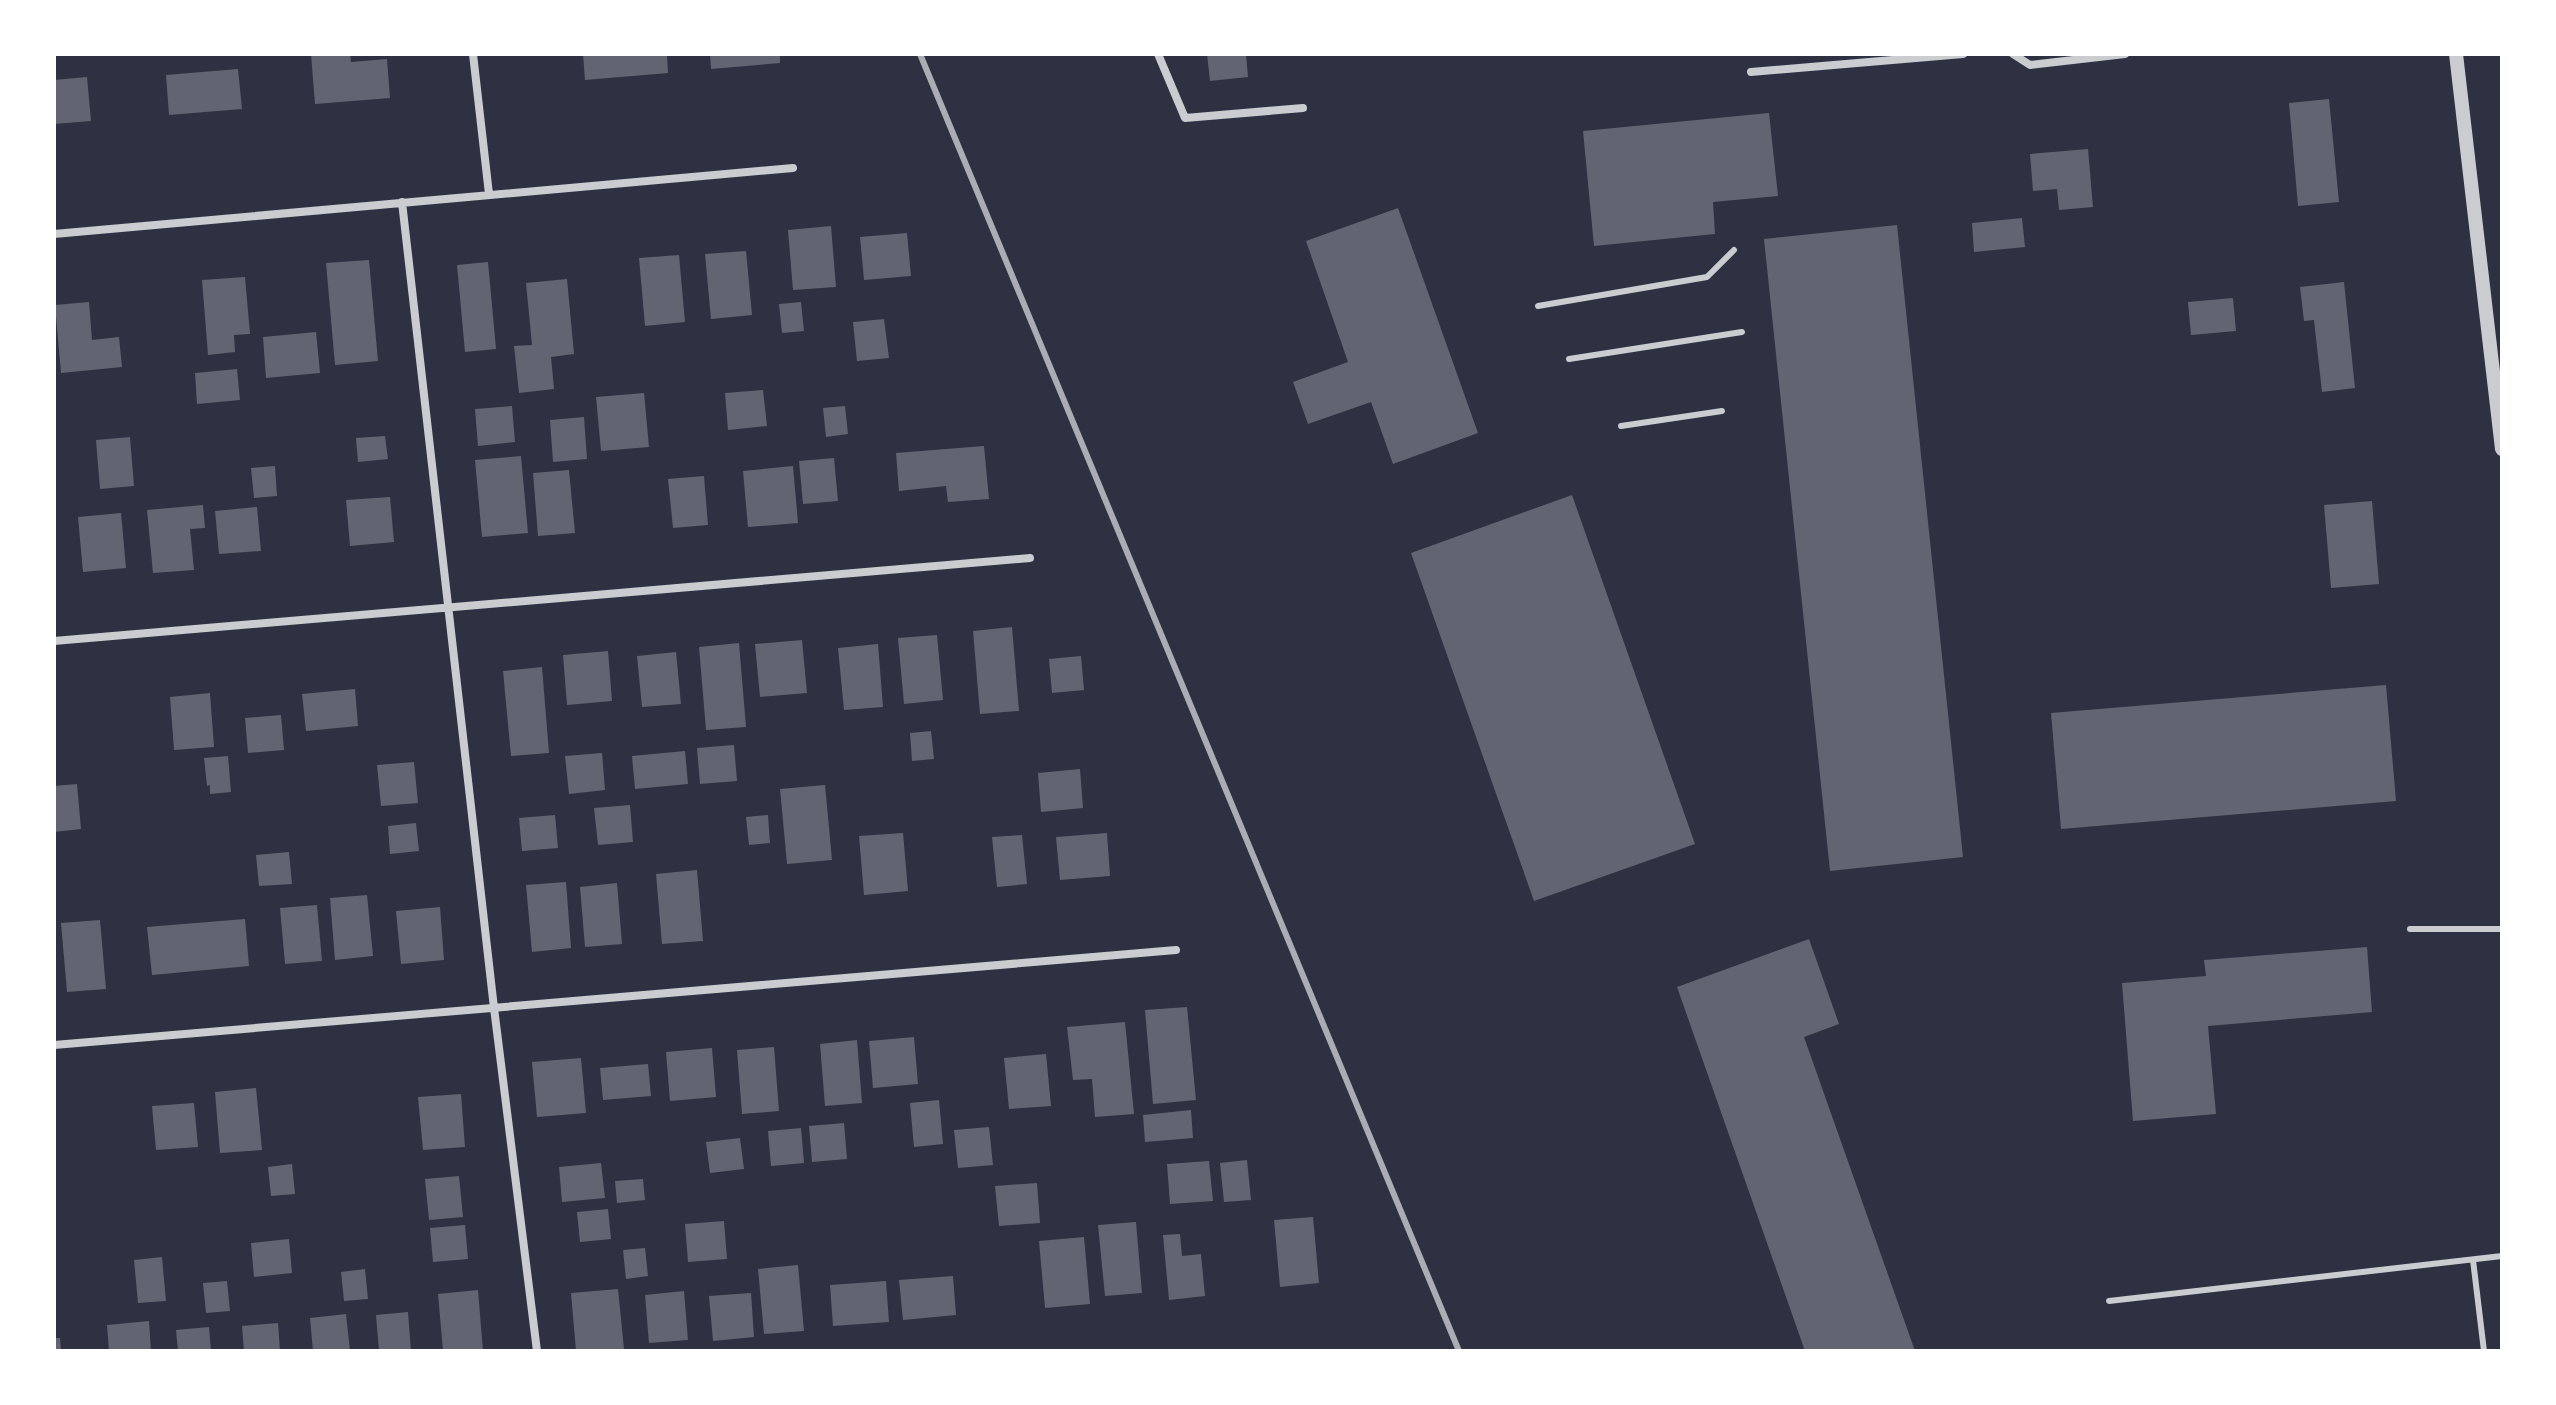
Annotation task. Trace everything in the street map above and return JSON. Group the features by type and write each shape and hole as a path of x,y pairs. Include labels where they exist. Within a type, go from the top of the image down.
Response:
{"street":[{"path":"473,54 489,194"},
{"path":"1158,54 1185,118 1303,108"},
{"path":"1751,72 1963,54"},
{"path":"2013,54 2030,65 2125,54"},
{"path":"2456,54 2502,449"},
{"path":"54,234 793,168"},
{"path":"402,202 494,1008 537,1351"},
{"path":"54,641 1030,558"},
{"path":"54,1045 1176,950"}],"lane":[{"path":"1538,306 1707,277 1734,250"},
{"path":"1569,359 1742,332"},
{"path":"1621,426 1722,411"},
{"path":"2410,929 2502,929"},
{"path":"2109,1301 2502,1256"},
{"path":"2473,1260 2484,1351"}],"building":[{"path":"311,54 350,54 351,62 387,59 390,98 315,104"},
{"path":"583,54 667,54 668,73 585,80"},
{"path":"710,54 780,54 780,63 711,69"},
{"path":"1207,54 1246,54 1248,77 1210,81"},
{"path":"238,69 242,109 169,115 166,75"},
{"path":"87,77 91,121 54,124 54,80"},
{"path":"2329,99 2339,202 2298,206 2289,103"},
{"path":"1769,113 1778,196 1713,202 1715,234 1594,246 1583,131"},
{"path":"2088,149 2093,207 2059,210 2057,189 2033,191 2030,154"},
{"path":"1398,208 1478,433 1393,464 1371,402 1308,424 1293,382 1348,362 1306,241"},
{"path":"2022,218 2025,247 1974,252 1972,223"},
{"path":"1897,225 1963,857 1830,871 1764,239"},
{"path":"831,226 836,287 793,290 788,230"},
{"path":"907,233 911,276 864,280 860,237"},
{"path":"746,251 752,315 711,319 705,254"},
{"path":"679,255 685,322 645,326 639,258"},
{"path":"369,260 378,361 335,365 326,263"},
{"path":"488,262 496,349 465,352 457,265"},
{"path":"245,277 250,334 234,335 235,352 208,355 202,280"},
{"path":"567,279 574,354 551,357 554,389 519,393 514,346 532,345 526,283"},
{"path":"2344,282 2355,388 2322,392 2314,320 2304,321 2300,287"},
{"path":"2233,298 2236,331 2191,335 2188,302"},
{"path":"89,302 92,340 119,337 122,367 61,373 55,305"},
{"path":"801,302 804,331 782,333 779,304"},
{"path":"884,319 889,358 857,361 853,322"},
{"path":"316,332 320,373 266,378 263,337"},
{"path":"237,369 240,400 197,404 195,373"},
{"path":"763,390 767,426 728,430 725,393"},
{"path":"644,393 649,447 601,451 596,397"},
{"path":"512,406 515,442 478,446 475,409"},
{"path":"845,406 848,434 826,437 823,408"},
{"path":"584,417 587,459 553,462 550,420"},
{"path":"385,436 388,459 358,462 356,438"},
{"path":"130,437 134,486 100,489 96,440"},
{"path":"984,446 989,499 948,502 946,486 899,491 896,453"},
{"path":"521,456 528,533 482,537 475,460"},
{"path":"834,458 838,501 803,504 799,461"},
{"path":"275,466 277,496 254,498 251,468"},
{"path":"793,466 798,523 748,527 743,471"},
{"path":"569,470 575,533 538,536 533,473"},
{"path":"704,476 708,525 673,528 668,479"},
{"path":"1572,495 1695,844 1534,901 1411,553"},
{"path":"390,497 394,542 350,546 346,500"},
{"path":"2372,501 2379,584 2331,588 2324,505"},
{"path":"203,505 205,528 190,529 194,570 153,573 147,510"},
{"path":"257,507 261,551 219,554 215,511"},
{"path":"121,513 126,568 83,572 78,517"},
{"path":"1012,627 1019,711 980,714 973,631"},
{"path":"937,635 943,700 904,704 898,638"},
{"path":"802,640 807,693 760,697 755,644"},
{"path":"739,643 746,727 706,730 699,647"},
{"path":"878,644 883,707 844,710 838,648"},
{"path":"608,651 612,701 567,705 563,655"},
{"path":"676,652 681,704 642,707 637,656"},
{"path":"1081,656 1084,690 1052,693 1049,659"},
{"path":"542,667 549,753 511,756 503,671"},
{"path":"2386,685 2396,801 2061,829 2051,713"},
{"path":"355,689 358,726 306,731 302,694"},
{"path":"210,693 214,747 174,750 170,697"},
{"path":"281,715 284,750 248,753 245,718"},
{"path":"931,731 934,759 912,761 910,733"},
{"path":"734,745 737,781 700,784 697,748"},
{"path":"685,751 688,784 635,789 632,756"},
{"path":"602,753 605,790 569,794 565,756"},
{"path":"228,756 231,792 210,794 204,758"},
{"path":"414,762 418,803 381,806 377,765"},
{"path":"1080,769 1083,808 1041,812 1038,773"},
{"path":"77,784 81,829 54,832 54,786"},
{"path":"825,785 832,860 787,864 780,789"},
{"path":"630,805 633,842 598,845 594,808"},
{"path":"555,815 558,848 522,851 519,818"},
{"path":"768,815 770,843 749,845 746,817"},
{"path":"416,823 419,851 390,854 388,826"},
{"path":"903,833 908,891 864,895 859,836"},
{"path":"1107,833 1110,876 1060,880 1056,837"},
{"path":"1022,835 1027,884 997,887 992,837"},
{"path":"289,852 292,884 259,886 256,855"},
{"path":"697,870 703,941 662,944 656,874"},
{"path":"566,882 571,948 532,952 526,885"},
{"path":"617,883 622,944 585,947 580,887"},
{"path":"367,895 373,956 335,960 330,898"},
{"path":"317,905 322,961 285,964 280,908"},
{"path":"440,907 444,960 401,964 396,911"},
{"path":"245,919 249,966 152,975 147,927"},
{"path":"100,920 106,989 67,992 61,923"},
{"path":"1809,939 1839,1024 1804,1037 1915,1351 1805,1351 1677,987"},
{"path":"2367,947 2372,1012 2208,1026 2216,1114 2133,1121 2122,983 2206,976 2204,960"},
{"path":"1187,1007 1196,1100 1153,1104 1145,1010"},
{"path":"1125,1022 1134,1114 1095,1117 1092,1079 1073,1080 1067,1027"},
{"path":"914,1037 918,1084 873,1088 869,1041"},
{"path":"857,1040 862,1103 825,1106 820,1044"},
{"path":"774,1047 779,1111 742,1114 737,1050"},
{"path":"712,1048 716,1097 670,1101 666,1052"},
{"path":"1046,1054 1051,1106 1009,1109 1004,1058"},
{"path":"581,1058 586,1113 537,1117 532,1062"},
{"path":"648,1064 651,1096 603,1100 600,1068"},
{"path":"256,1088 262,1150 220,1153 215,1092"},
{"path":"461,1094 465,1147 423,1150 418,1097"},
{"path":"939,1100 943,1144 914,1147 910,1103"},
{"path":"194,1103 198,1147 156,1150 152,1106"},
{"path":"1191,1110 1193,1138 1145,1142 1143,1115"},
{"path":"844,1123 847,1159 812,1162 809,1126"},
{"path":"989,1127 993,1165 958,1168 954,1130"},
{"path":"801,1128 804,1163 771,1166 768,1131"},
{"path":"740,1138 744,1169 710,1173 706,1142"},
{"path":"1247,1160 1251,1200 1224,1202 1220,1163"},
{"path":"1209,1161 1213,1201 1170,1204 1167,1164"},
{"path":"601,1163 605,1198 562,1202 559,1167"},
{"path":"292,1164 295,1194 271,1196 268,1167"},
{"path":"459,1176 463,1217 429,1220 425,1179"},
{"path":"643,1179 645,1200 617,1203 615,1181"},
{"path":"1037,1183 1040,1223 999,1226 995,1186"},
{"path":"608,1209 611,1239 580,1242 577,1212"},
{"path":"1313,1217 1319,1283 1280,1287 1274,1220"},
{"path":"724,1221 727,1259 688,1262 685,1224"},
{"path":"1136,1222 1142,1293 1105,1296 1098,1225"},
{"path":"465,1225 468,1259 433,1262 430,1228"},
{"path":"1180,1234 1182,1256 1201,1254 1205,1296 1169,1300 1163,1235"},
{"path":"1084,1237 1090,1304 1045,1308 1039,1241"},
{"path":"289,1239 292,1273 254,1277 251,1243"},
{"path":"645,1248 648,1276 626,1279 623,1250"},
{"path":"162,1257 166,1301 138,1303 134,1260"},
{"path":"798,1265 804,1331 764,1334 758,1269"},
{"path":"365,1269 368,1299 344,1301 341,1272"},
{"path":"953,1276 956,1315 903,1320 899,1280"},
{"path":"227,1281 230,1311 206,1313 203,1283"},
{"path":"886,1281 889,1322 833,1326 830,1285"},
{"path":"618,1289 624,1349 576,1351 571,1293"},
{"path":"478,1290 483,1351 443,1351 438,1294"},
{"path":"684,1291 688,1340 649,1343 645,1295"},
{"path":"751,1293 754,1337 713,1341 709,1296"},
{"path":"408,1312 411,1351 379,1351 376,1315"},
{"path":"346,1314 350,1351 313,1351 310,1318"},
{"path":"149,1321 151,1351 109,1351 107,1325"},
{"path":"278,1323 280,1351 244,1351 242,1326"},
{"path":"209,1327 211,1351 178,1351 176,1330"},
{"path":"54,1338 60,1338 61,1351 54,1351"}],"railway":[{"path":"920,54 1459,1351"}]}
